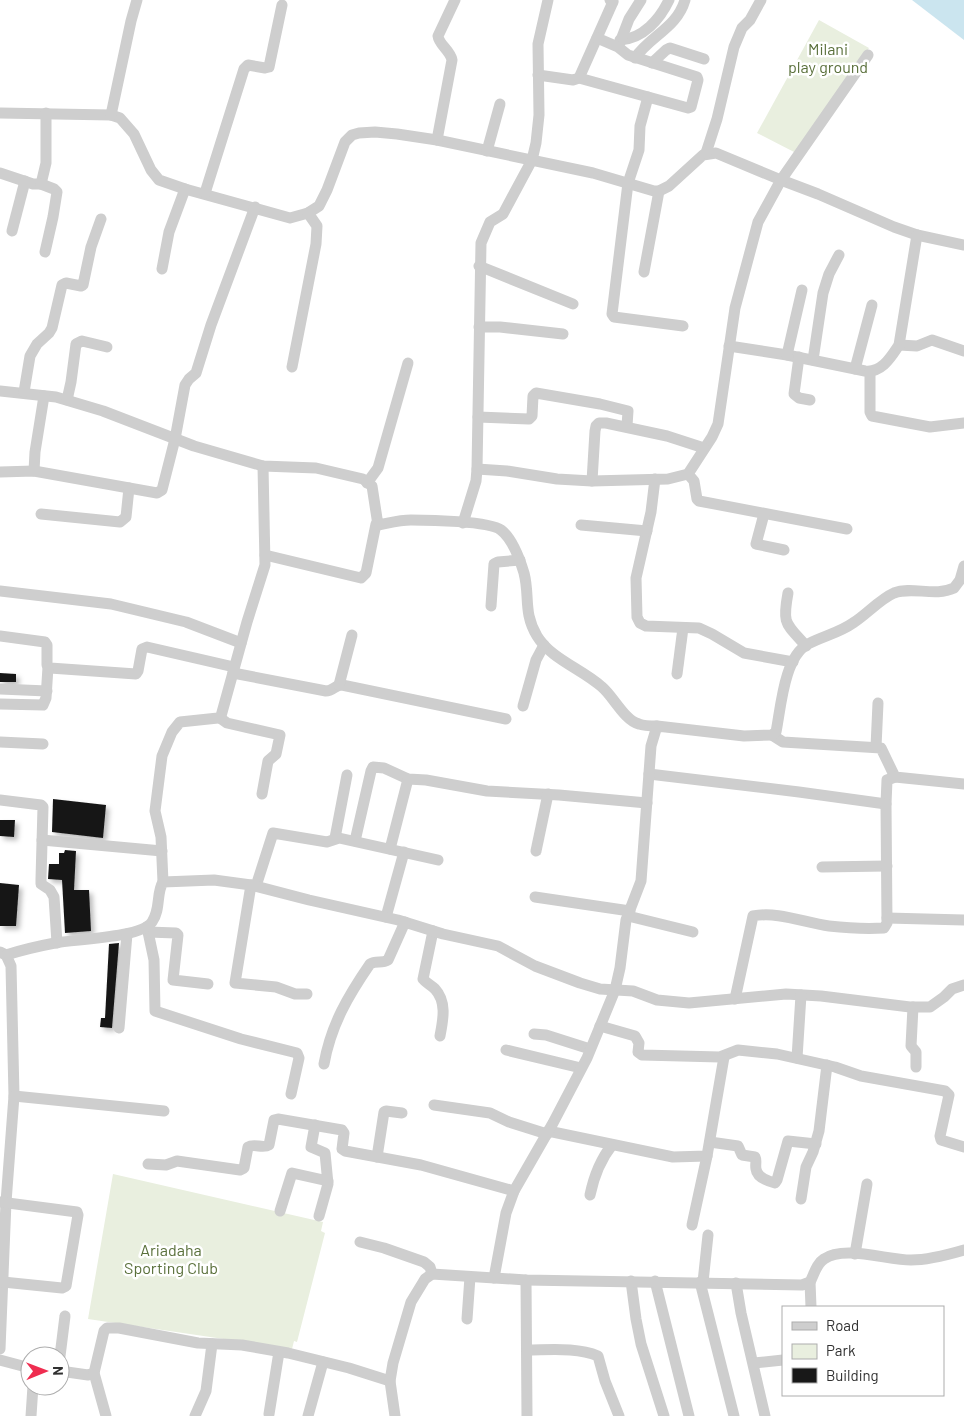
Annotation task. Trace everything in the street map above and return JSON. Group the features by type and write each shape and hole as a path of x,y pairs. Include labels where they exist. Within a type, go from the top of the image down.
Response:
{"street":[{"path":"111,115 130,21 137,0"},
{"path":"438,140 452,60 438,36 455,0"},
{"path":"463,523 476,482 477,469 479,266 481,240 490,222 503,214 532,160 538,128 538,37 548,0"},
{"path":"579,78 612,4 610,0"},
{"path":"619,44 629,19 641,0"},
{"path":"597,38 619,44 632,39 660,16 669,0"},
{"path":"635,58 646,44 671,24 680,12 685,0"},
{"path":"0,113 111,115 120,118 134,134 151,170 159,180 290,218 308,213 319,206 345,142 352,135 365,132 382,132 438,140 593,173 649,190 659,191 669,186 706,153 717,119 734,47 742,28 750,20 761,0"},
{"path":"205,194 244,68 248,65 269,67 282,5"},
{"path":"538,76 573,80 579,78 690,108 698,80 697,77 625,54 619,44"},
{"path":"652,63 670,48 704,59"},
{"path":"477,469 507,470 557,479 592,481 668,479 688,474 715,430 721,415 735,308 754,233 764,210 781,180 868,55"},
{"path":"648,97 640,126 639,150 628,184 612,316 683,326"},
{"path":"487,151 500,104"},
{"path":"41,184 46,163 46,113"},
{"path":"706,153 720,154 818,194 894,228 964,245"},
{"path":"0,173 36,185 41,184 57,192 45,252"},
{"path":"12,231 25,181"},
{"path":"162,269 169,232 185,189"},
{"path":"644,272 659,191"},
{"path":"0,472 34,471 157,493 162,490 186,385 189,379 196,373 211,325 255,208"},
{"path":"292,367 316,244 317,226 308,213"},
{"path":"24,392 32,349 52,328 62,285 83,285 91,247 101,219"},
{"path":"729,346 799,357 870,372 875,371 883,366 898,345 917,235"},
{"path":"813,360 823,293 829,274 839,254"},
{"path":"479,266 573,304"},
{"path":"787,355 802,290"},
{"path":"855,369 872,305"},
{"path":"479,327 516,328 563,334"},
{"path":"898,345 917,346 932,340 964,351"},
{"path":"67,400 76,344 82,341 107,347"},
{"path":"799,357 794,394 798,398 810,400"},
{"path":"368,483 378,468 408,363"},
{"path":"870,372 870,412 872,416 930,427 964,423"},
{"path":"0,390 24,392 67,400 103,411 194,446 263,466 316,468 363,479 372,486 376,524 366,573 361,578 265,555"},
{"path":"478,417 529,419 532,416 536,393 628,411 627,426"},
{"path":"34,471 35,452 44,396"},
{"path":"592,481 597,425 606,423 627,426 704,448"},
{"path":"220,718 265,566 263,466"},
{"path":"688,474 694,481 698,501 847,529"},
{"path":"655,479 651,512 636,578 637,619 640,623 646,626 699,628 744,653 793,662"},
{"path":"41,514 120,522 126,517 129,488"},
{"path":"764,514 756,544 784,550"},
{"path":"376,524 410,520 475,523 500,529 520,560 525,578 528,616 536,635 557,656 590,676 606,690 633,722 744,736 772,735 783,742 881,748 895,777"},
{"path":"581,524 647,531"},
{"path":"491,606 494,564 520,560"},
{"path":"772,735 776,732 788,672 802,649 835,634 853,623 892,594 902,592 934,592 954,588 960,580 964,566"},
{"path":"0,591 110,604 186,622 241,643"},
{"path":"788,593 784,613 785,619 806,646"},
{"path":"677,674 683,628"},
{"path":"48,667 133,674 138,671 142,649 147,647 233,670 330,691 339,685 352,635"},
{"path":"0,636 45,642 47,645 46,662 48,667 46,703 43,705 0,704"},
{"path":"523,706 536,660 544,645"},
{"path":"339,685 506,719"},
{"path":"0,689 47,691"},
{"path":"876,747 878,703"},
{"path":"262,794 269,759 276,754 280,735 227,723 220,718 180,722 172,732 162,756 155,812 161,837 163,882 157,911 148,930 154,960 155,1012 241,1039 297,1053 299,1058 291,1094"},
{"path":"494,1278 506,1213 514,1191 548,1132 581,1068 615,990 629,913 641,881 651,746 657,726"},
{"path":"0,742 43,744"},
{"path":"355,841 372,768 384,768 408,779 426,780 487,791 548,794 648,803"},
{"path":"649,774 886,804"},
{"path":"335,838 347,775"},
{"path":"735,999 753,916 772,915 829,926 884,928 887,923 886,780 895,777 964,784"},
{"path":"390,849 408,779"},
{"path":"536,851 548,794"},
{"path":"0,800 42,806 41,884 50,890 54,897 57,943"},
{"path":"308,994 295,994 276,987 236,983 253,885 273,833 327,842 335,838 355,841 438,860"},
{"path":"42,840 162,851"},
{"path":"386,917 404,852"},
{"path":"822,867 887,866"},
{"path":"163,882 214,880 253,885 498,946 541,969 589,986 633,991 657,1000 689,1003 776,994 930,1007 952,989 964,986"},
{"path":"535,897 629,913 693,932"},
{"path":"887,918 964,920"},
{"path":"324,1064 329,1042 343,1005 370,964 373,962 384,963 388,960 405,922"},
{"path":"0,1349 4,1282 3,1202 14,1096 10,966 3,953 148,930 176,933 178,935 173,980 208,984"},
{"path":"434,931 423,979 437,992 443,1006 444,1016 440,1036"},
{"path":"118,1028 127,934"},
{"path":"797,1058 800,995"},
{"path":"913,1007 911,1046 916,1052 916,1067"},
{"path":"600,1026 635,1036 639,1042 638,1052 642,1056 724,1057 738,1050 797,1058 861,1076 948,1093 940,1136 941,1140 964,1147"},
{"path":"534,1034 546,1035 590,1049"},
{"path":"506,1050 581,1068"},
{"path":"692,1225 710,1142 724,1057"},
{"path":"800,1199 806,1167 816,1144 819,1131 827,1065"},
{"path":"14,1096 164,1111"},
{"path":"434,1105 490,1113 509,1122 548,1132 673,1157 707,1156"},
{"path":"377,1157 384,1112 402,1113"},
{"path":"148,1164 166,1165 177,1161 240,1170 244,1168 248,1147 251,1145 266,1147 269,1145 276,1119 342,1130 344,1133 342,1150 445,1170 514,1191"},
{"path":"315,1125 311,1147 325,1153 328,1181 319,1216"},
{"path":"710,1142 738,1146 742,1155 755,1157 757,1160 756,1171 759,1176 775,1183 788,1141 816,1144"},
{"path":"590,1194 598,1168 604,1155 612,1145"},
{"path":"280,1212 292,1173 328,1181"},
{"path":"855,1254 867,1184"},
{"path":"3,1202 77,1212 78,1215 66,1286 62,1288 4,1282"},
{"path":"708,1235 702,1282 734,1416"},
{"path":"360,1242 424,1262 430,1267 432,1274"},
{"path":"811,1306 810,1282 823,1259 837,1254 855,1254 911,1260 934,1258 964,1250"},
{"path":"395,1416 390,1380 393,1362 411,1302 425,1279 432,1274 526,1280 802,1284 810,1282"},
{"path":"467,1319 470,1277"},
{"path":"526,1280 527,1416"},
{"path":"631,1281 641,1344 664,1416"},
{"path":"655,1281 689,1416"},
{"path":"736,1282 741,1313 765,1416"},
{"path":"61,1346 65,1316"},
{"path":"106,1416 94,1372 104,1331 107,1328 119,1328 198,1343 242,1345 323,1362 390,1380"},
{"path":"195,1416 206,1391 212,1344"},
{"path":"527,1350 576,1351 598,1356 605,1381 619,1416"},
{"path":"269,1414 278,1352"},
{"path":"0,1360 20,1365"},
{"path":"754,1363 782,1360"},
{"path":"308,1416 323,1362"},
{"path":"70,1372 88,1375 94,1372"},
{"path":"31,1416 32,1396"}],"green space":[{"name":"Milani play ground","path":"819,20 869,48 796,153 757,133"},
{"name":"Ariadaha Sporting Club","path":"113,1174 323,1222 321,1231 325,1233 297,1342 294,1341 292,1349 88,1319"}],"water":[{"path":"912,0 964,0 964,40"}],"building":[{"path":"0,673 16,674 16,682 0,682"},
{"path":"53,799 106,805 103,838 52,832"},
{"path":"0,820 15,820 14,837 0,836"},
{"path":"65,850 76,851 74,890 89,890 91,931 65,933 62,880 48,879 49,864 59,864 59,853 64,853"},
{"path":"0,883 19,885 16,926 0,926"},
{"path":"119,943 112,1028 100,1027 101,1018 105,1018 109,944"}]}
